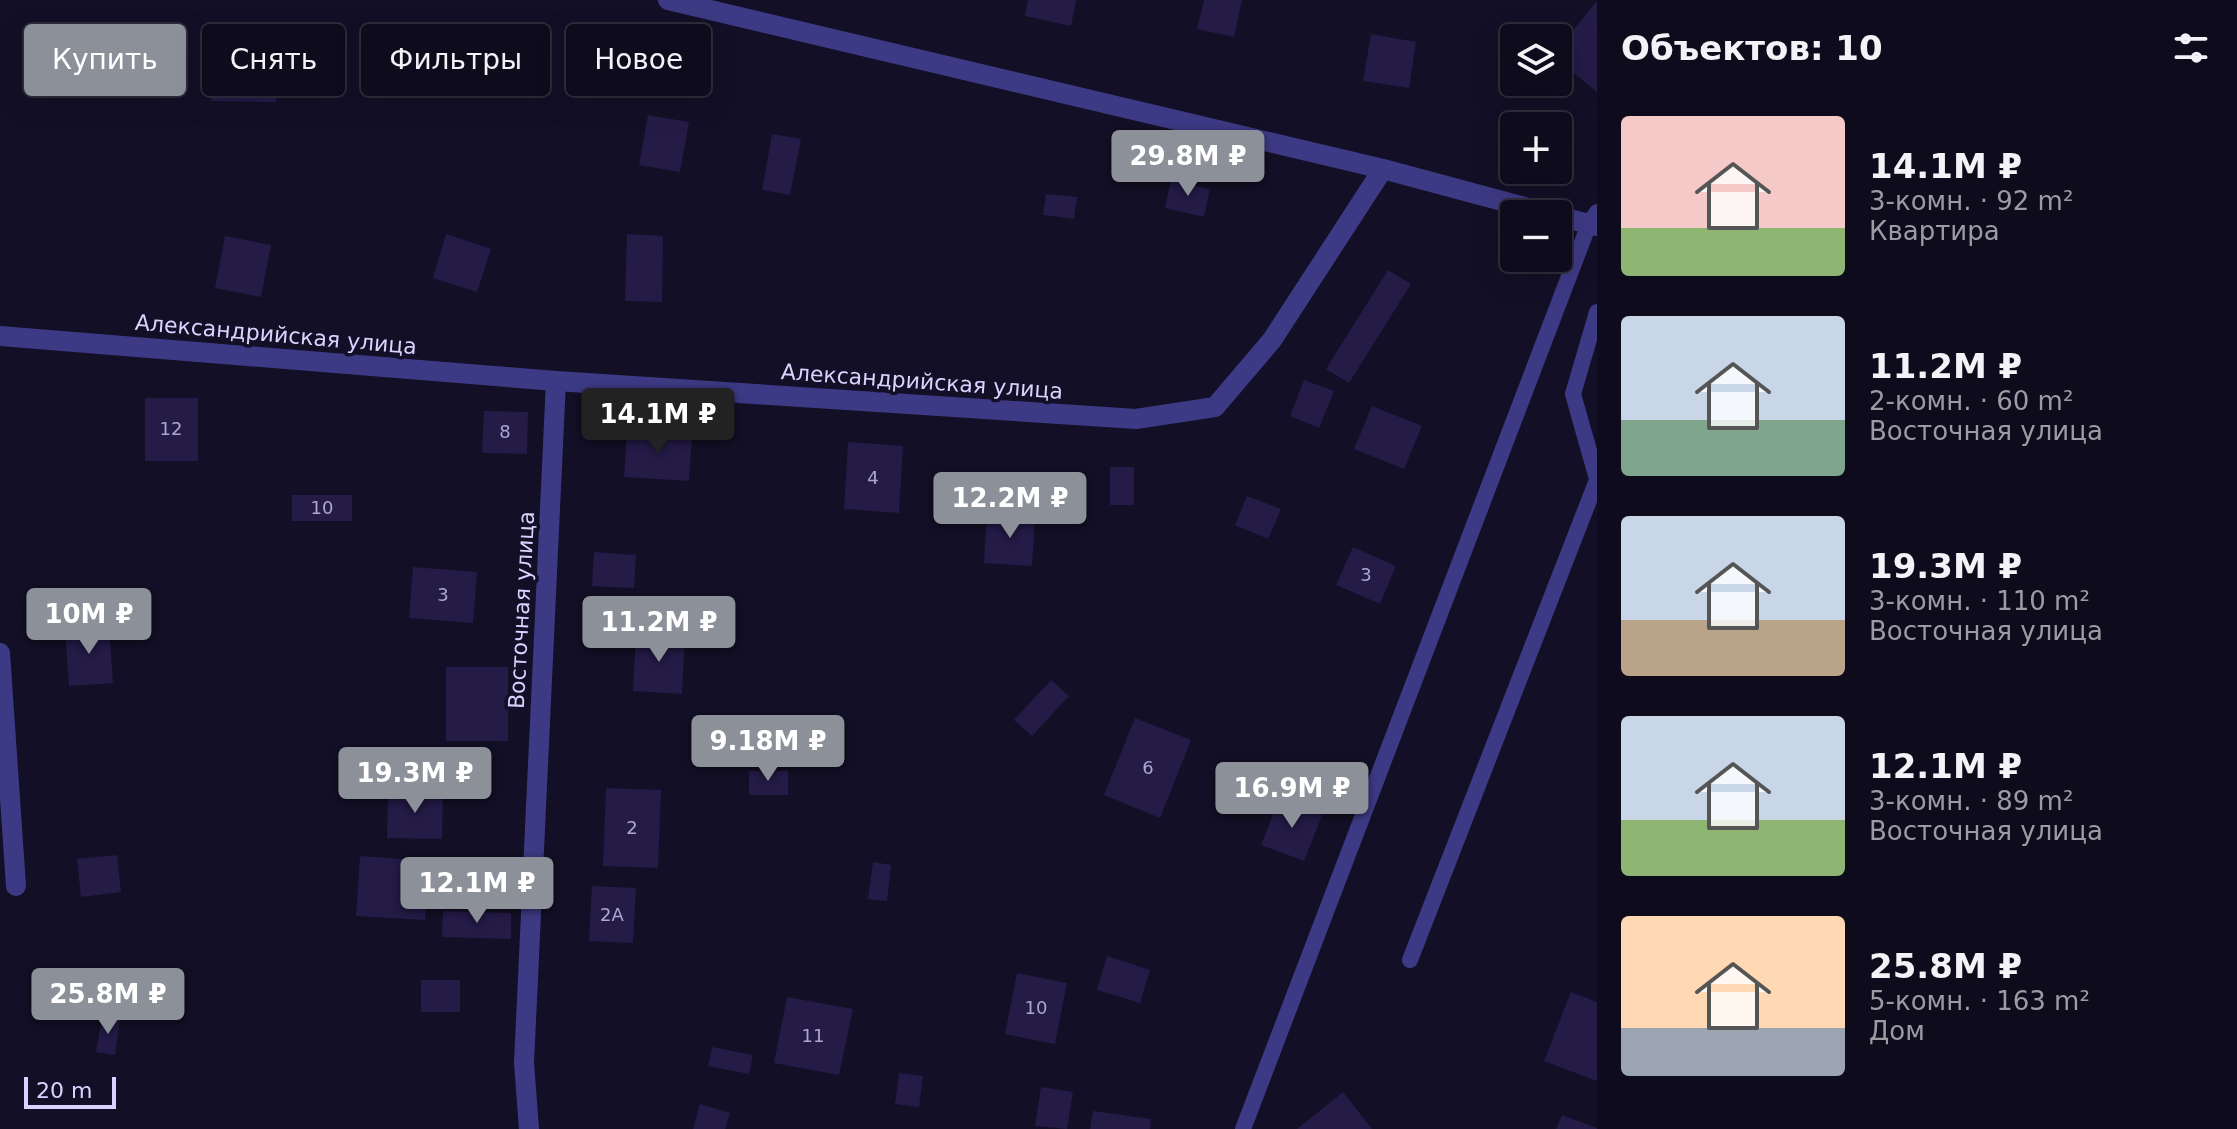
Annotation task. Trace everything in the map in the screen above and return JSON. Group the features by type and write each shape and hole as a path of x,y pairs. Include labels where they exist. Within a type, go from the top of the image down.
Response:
{"street":[{"path":"668,0 1383,169 1500,200"},
{"name":"Александрийская улица","path":"0,336 556,381 1136,419 1215,407 1272,340 1383,169"},
{"path":"1572,218 1594,221"},
{"name":"Восточная улица","path":"529,1129 524,1063 556,381"},
{"path":"0,653 16,886"}],"lane":[{"path":"1243,1129 1594,221"},
{"path":"1410,960 1597,479 1573,394 1597,312"}],"building":[{"path":"1028,0 1076,0 1071,26 1025,16"},
{"path":"1204,0 1242,0 1234,37 1197,29"},
{"path":"1597,1 1597,92 1572,71 1572,32"},
{"path":"1371,34 1416,42 1409,88 1363,81"},
{"path":"211,96 276,96 276,102 211,101"},
{"path":"648,115 689,122 680,172 639,165"},
{"path":"772,134 801,139 790,195 762,190"},
{"path":"1171,180 1210,189 1204,217 1165,208"},
{"path":"1046,194 1077,197 1074,219 1043,215"},
{"path":"446,234 491,249 477,292 433,278"},
{"path":"627,234 663,236 662,302 625,301"},
{"path":"225,236 271,245 261,297 215,288"},
{"path":"1388,270 1411,284 1349,383 1326,369"},
{"path":"1304,380 1334,391 1319,428 1290,416"},
{"path":"145,398 198,398 198,461 145,461"},
{"path":"1372,406 1422,426 1404,469 1354,449"},
{"path":"484,411 528,412 527,454 482,453"},
{"path":"627,430 692,434 689,481 624,477"},
{"path":"848,442 903,446 899,513 844,509"},
{"path":"1110,467 1134,467 1134,505 1110,505"},
{"path":"292,495 352,495 352,521 292,521"},
{"path":"1247,496 1281,509 1268,539 1235,525"},
{"path":"987,514 1035,517 1032,566 984,563"},
{"path":"1353,547 1396,566 1380,604 1336,585"},
{"path":"594,552 636,555 634,588 592,586"},
{"path":"413,567 477,572 473,623 409,618"},
{"path":"109,627 113,683 69,686 65,629"},
{"path":"636,633 685,636 682,694 633,691"},
{"path":"446,667 508,667 508,741 446,741"},
{"path":"1051,680 1069,696 1032,736 1014,720"},
{"path":"1135,718 1191,740 1160,818 1104,795"},
{"path":"749,771 788,771 788,795 749,795"},
{"path":"606,788 661,790 658,868 603,866"},
{"path":"388,791 443,791 442,839 387,838"},
{"path":"1279,799 1322,815 1304,861 1261,845"},
{"path":"117,855 121,892 81,897 77,859"},
{"path":"360,856 429,861 425,920 356,916"},
{"path":"873,862 891,865 887,901 868,899"},
{"path":"592,886 636,888 633,943 589,941"},
{"path":"443,911 511,913 511,939 442,937"},
{"path":"1107,956 1150,970 1140,1003 1097,990"},
{"path":"1017,973 1067,983 1055,1044 1005,1034"},
{"path":"421,980 460,980 460,1012 421,1012"},
{"path":"1571,992 1597,1002 1597,1081 1544,1061"},
{"path":"787,997 853,1009 839,1075 774,1063"},
{"path":"102,1018 120,1020 115,1055 96,1052"},
{"path":"712,1047 753,1055 749,1074 708,1066"},
{"path":"899,1073 923,1076 919,1107 895,1104"},
{"path":"1041,1087 1073,1092 1067,1129 1035,1126"},
{"path":"1343,1092 1372,1129 1297,1129"},
{"path":"700,1104 730,1113 725,1129 693,1129"},
{"path":"1093,1111 1151,1119 1150,1129 1090,1129"},
{"path":"1562,1115 1597,1128 1597,1129 1556,1129"}]}
